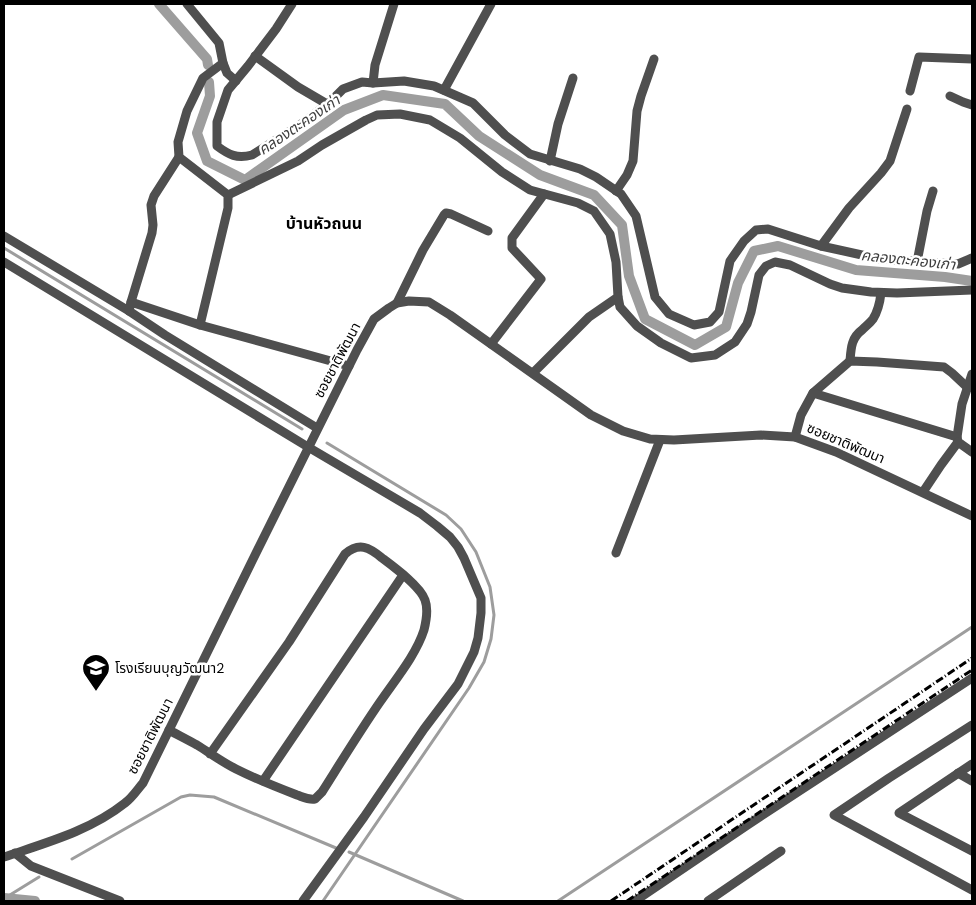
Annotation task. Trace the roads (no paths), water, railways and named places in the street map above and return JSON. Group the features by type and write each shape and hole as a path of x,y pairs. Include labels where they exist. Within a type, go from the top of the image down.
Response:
{"street":[{"path":"187,4 219,43 227,73 236,81"},
{"path":"292,4 276,29 228,90 217,122 218,146 228,154 243,157 252,155 301,124 344,89 362,82 404,82 434,86 473,103 505,135 530,154 580,169 596,177 620,194 636,216 655,297 670,314 694,325 710,322 719,312 730,260 744,240 756,230 768,229 822,246 880,259 958,264 972,258"},
{"path":"374,83 375,65 394,4"},
{"path":"444,90 491,4"},
{"path":"255,56 327,104"},
{"path":"910,91 919,58 972,59"},
{"path":"616,191 627,175 633,161 637,110 654,59"},
{"path":"130,306 152,233 151,205 154,196 179,157 178,142 187,110 203,78 224,63"},
{"path":"550,161 558,124 573,78"},
{"path":"950,96 972,105"},
{"path":"822,246 849,208 890,161 907,109"},
{"path":"228,195 298,161 322,144 366,120 377,116 400,114 430,120 460,138 502,172 530,190 578,203 594,211 610,234 616,262 620,307 637,326 661,343 691,358 715,355 736,342 752,312 759,275 766,266 775,262 790,265 842,288 897,294 972,290"},
{"path":"179,157 228,195"},
{"path":"918,262 927,211 933,191"},
{"path":"491,344 541,279 512,248 512,238 544,194"},
{"path":"200,326 228,208 228,195"},
{"path":"396,304 423,250 444,214 451,214 488,231"},
{"path":"4,236 130,306 165,335 317,428"},
{"path":"4,262 420,513 450,537 464,558 481,598 478,638 474,652 458,684 424,729 364,817 303,901"},
{"path":"850,361 850,350 853,340 877,313 881,293"},
{"path":"533,373 589,317 618,297"},
{"name":"ซอยชาติพัฒนา","path":"4,857 68,835 100,820 126,803 143,783 348,366 374,319 396,304 409,301 429,302 591,415 623,431 660,440 761,434 795,436 836,452 972,516"},
{"path":"130,306 348,366"},
{"path":"795,436 801,415 812,393 850,361 944,367 968,388"},
{"path":"923,492 958,440 962,404 972,374"},
{"path":"812,393 958,440 972,452"},
{"path":"616,553 660,440"},
{"path":"169,730 198,745 210,754 237,769 281,790 315,799 322,792 412,655 424,631 426,602 421,593 375,552 364,547 351,549 345,554 289,642 210,754"},
{"path":"263,781 403,575"},
{"path":"635,901 972,678"},
{"path":"972,725 834,816 972,890"},
{"path":"972,764 899,813 972,851"},
{"path":"958,773 972,780"},
{"path":"708,901 781,851"},
{"path":"15,853 31,866 120,901"}],"waterway":[{"name":"คลองตะคองเก่า","path":"159,4 207,59 208,65"},
{"name":"คลองตะคองเก่า","path":"209,82 210,96 197,133 207,161 245,180 344,110 383,95 445,104 479,136 540,175 594,195 622,225 629,276 645,319 695,345 726,327 738,283 754,251 778,246 856,270 972,281"},
{"path":"4,248 302,429"},
{"path":"323,901 469,688 484,662 491,639 494,615 490,587 476,552 461,529 446,515 327,443"},
{"path":"558,901 972,627"},
{"path":"72,859 181,797 190,795 214,797 336,848"},
{"path":"349,852 463,901"},
{"path":"5,898 39,877"},
{"path":"4,898 35,901"}],"railway":[{"path":"611,901 972,658"},
{"path":"627,901 972,670"}],"place":[{"name":"โรงเรียนบุญวัฒนา2","path":"96,692"}],"district":[{"name":"บ้านหัวถนน","path":"324,223"}]}
